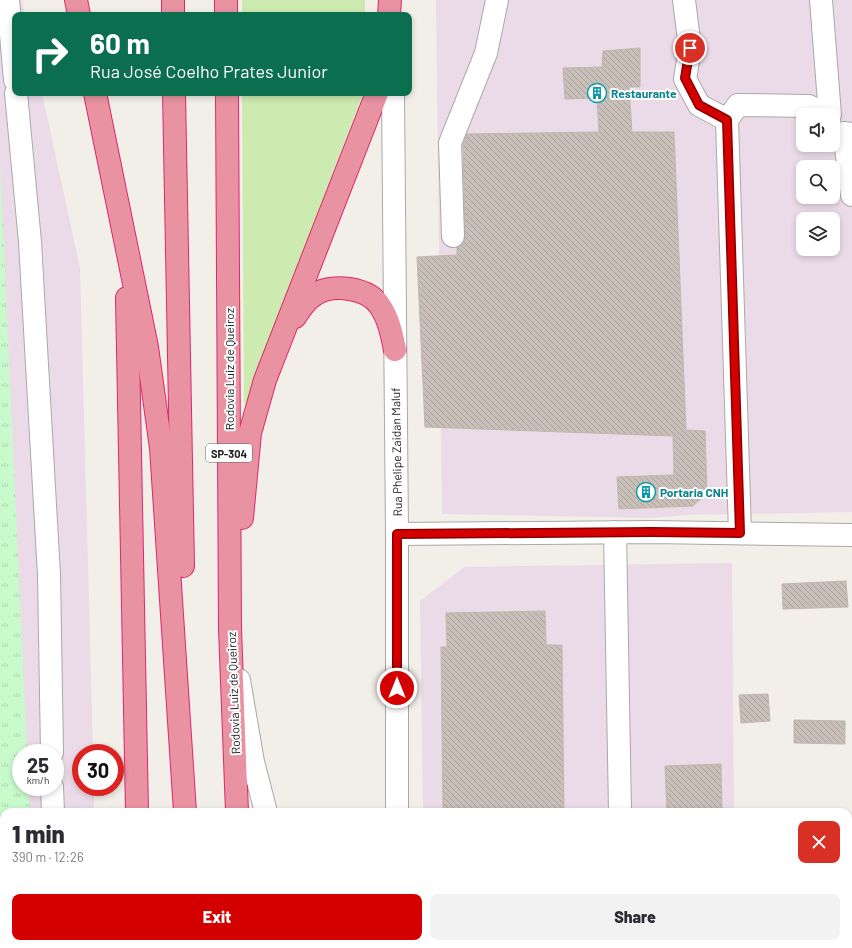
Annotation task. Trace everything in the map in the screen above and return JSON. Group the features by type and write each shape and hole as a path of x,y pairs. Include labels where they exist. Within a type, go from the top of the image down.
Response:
{"highway":[{"path":"76,0 78,12"},
{"path":"173,0 173,12"},
{"path":"226,0 226,12"},
{"path":"390,12 392,0"},
{"path":"96,96 148,347 161,448 186,808"},
{"path":"174,96 186,808"},
{"name":"Rodovia Luiz de Queiroz","path":"226,96 230,629 237,808"},
{"path":"230,629 250,433 265,380 376,96"},
{"path":"126,245 137,808"},
{"path":"282,336 306,301 316,293 328,288 342,288 356,290 369,296 380,305 392,333 395,350"}],"street":[{"path":"8,0 6,45 12,68"},
{"path":"392,0 393,12"},
{"path":"453,236 450,143 486,53 496,0"},
{"path":"684,0 690,48 685,78 699,105 727,120"},
{"path":"821,0 829,108"},
{"path":"16,96 30,242 49,575 52,744"},
{"name":"Rua Phelipe Zaidan Maluf","path":"393,96 397,534 397,808"},
{"path":"740,533 727,120 738,105 809,106 813,108"},
{"path":"843,129 852,195"},
{"path":"615,532 620,808"},
{"path":"397,534 615,532 852,535"},
{"path":"230,629 253,762 265,808"},
{"path":"52,796 53,808"}],"shaded area":[{"path":"0,0 22,0 24,12 12,12 12,96 43,96 80,268 93,744 72,744 72,796 94,796 94,808 0,808"},
{"path":"436,0 852,0 852,512 687,515 651,518 442,514"},
{"path":"732,563 734,808 423,808 420,601 464,567"}],"green space":[{"path":"242,0 365,0 365,12 242,12"},
{"path":"242,96 362,96 246,405 244,403"},
{"path":"0,165 27,744 12,744 12,796 29,796 30,808 0,808"}],"building":[{"path":"640,48 640,87 629,87 632,132 674,132 686,430 705,431 707,493 693,506 619,509 617,477 674,475 673,436 425,427 417,257 457,255 457,247 464,242 463,145 467,134 599,132 597,98 565,99 563,68 602,67 603,51"},
{"path":"846,581 848,607 783,609 782,584"},
{"path":"545,611 546,645 562,645 564,808 443,808 441,647 447,647 446,613"},
{"path":"768,694 770,721 741,723 739,695"},
{"path":"794,720 845,721 845,744 794,743"},
{"path":"721,764 722,808 667,808 665,766"}],"place":[{"name":"Restaurante","path":"597,93"},
{"name":"Portaria CNH","path":"646,492"}],"route":[{"path":"397,688 397,534 651,532 740,533 727,120 699,105 685,78 690,48"}]}
